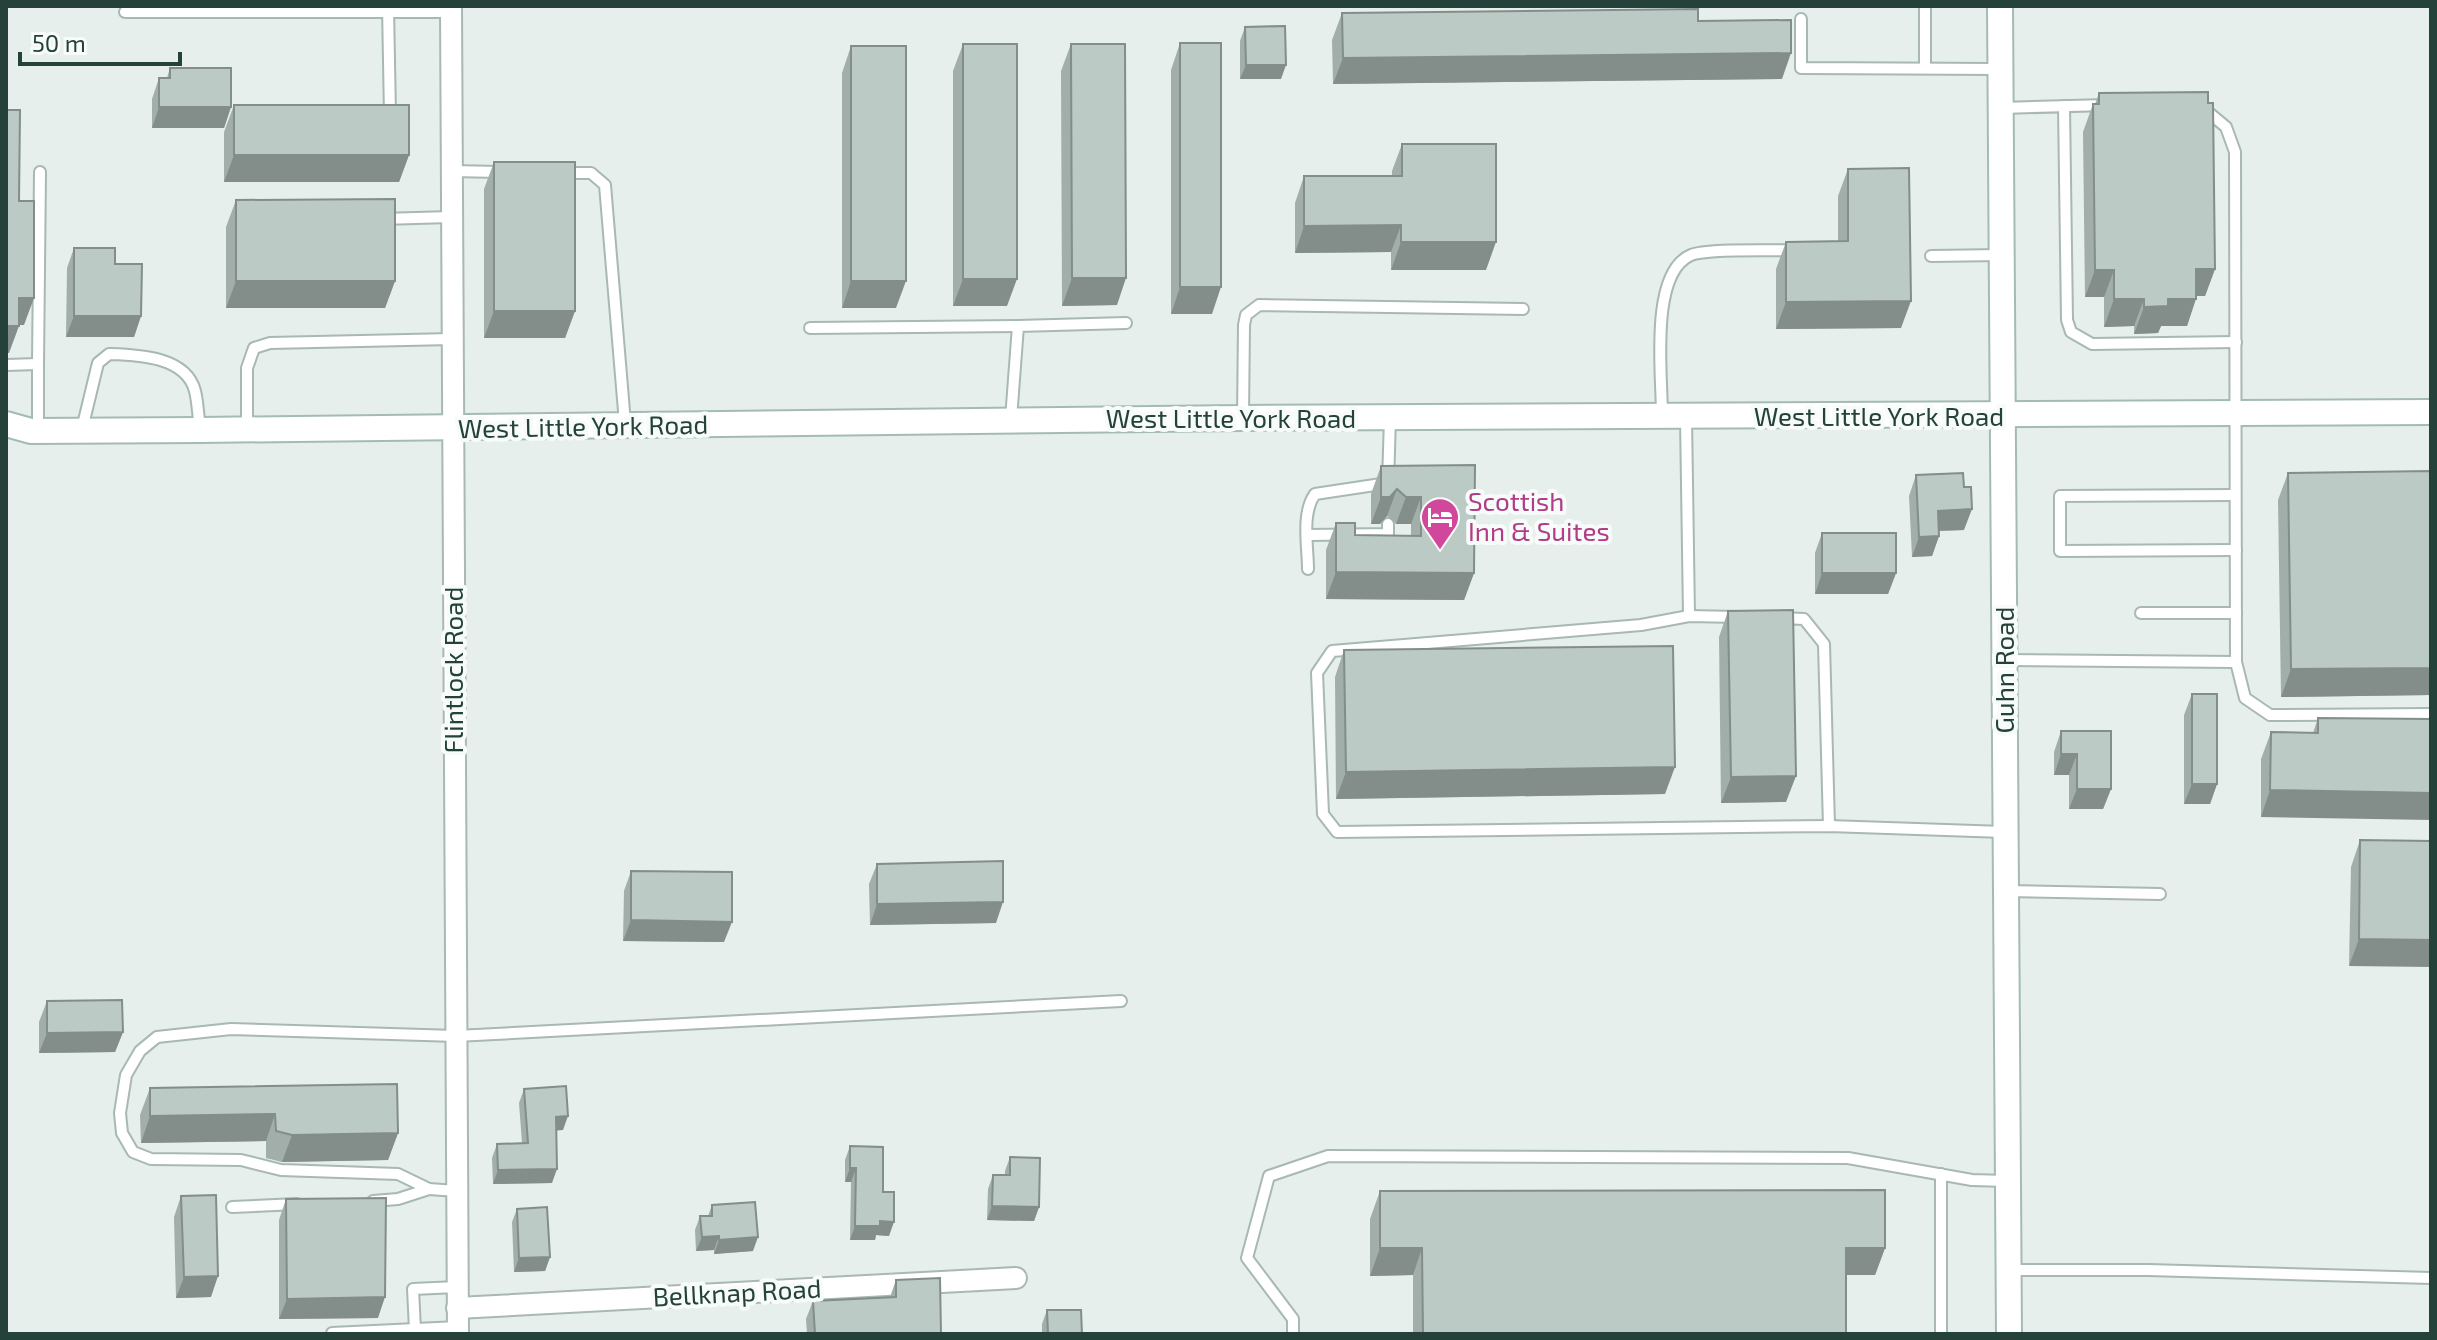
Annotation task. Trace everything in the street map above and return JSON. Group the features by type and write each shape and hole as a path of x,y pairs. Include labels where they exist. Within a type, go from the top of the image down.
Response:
{"main road":[{"name":"Guhn Road","path":"2000,6 2009,1334"},
{"name":"West Little York Road","path":"6,424 34,431 81,431 1243,418 2004,417 2431,412"},
{"name":"West Little York Road","path":"6,439 34,431"}],"street":[{"name":"Flintlock Road","path":"451,9 457,1323"},
{"name":"Bellknap Road","path":"457,1323 1016,1278"}],"lane":[{"path":"1925,6 1925,68"},
{"path":"388,9 390,116"},
{"path":"125,12 451,9"},
{"path":"1801,19 1801,68 2000,69"},
{"path":"2001,108 2124,104"},
{"path":"2064,106 2067,320 2071,332 2092,344 2236,342"},
{"path":"2194,106 2207,108 2226,127 2235,152 2236,662 2245,698 2270,715 2431,714"},
{"path":"451,171 517,172"},
{"path":"34,431 38,364 40,172"},
{"path":"546,172 591,173 605,185 625,425"},
{"path":"365,219 451,217"},
{"path":"1689,616 1663,292 1673,267 1693,254 1795,250"},
{"path":"1931,256 2003,255"},
{"path":"1243,418 1244,325 1246,315 1259,305 1523,309"},
{"path":"810,328 1126,323"},
{"path":"1011,421 1018,326"},
{"path":"247,430 247,368 254,348 270,343 452,339"},
{"path":"81,431 98,363 109,354 151,356 177,368 195,388 200,430"},
{"path":"6,365 38,364"},
{"path":"1308,569 1308,511 1315,494 1388,487 1390,418"},
{"path":"2234,495 2060,496 2060,551 2236,550"},
{"path":"1308,535 1388,534 1388,524"},
{"path":"2141,613 2236,613"},
{"path":"1746,617 1689,616 1641,625 1332,651 1317,673 1323,814 1337,832 1829,826 2004,832"},
{"path":"1775,618 1804,619 1824,644 1829,826"},
{"path":"2005,660 2236,662"},
{"path":"2004,891 2160,894"},
{"path":"457,1191 429,1189 398,1174 281,1170 241,1160 151,1159 133,1152 122,1133 120,1113 126,1075 140,1051 157,1037 231,1029 456,1036 1121,1001"},
{"path":"1293,1334 1293,1319 1247,1258 1269,1176 1328,1156 1848,1158 1941,1174 2007,1181"},
{"path":"1941,1174 1941,1334"},
{"path":"367,1201 398,1199 429,1189"},
{"path":"232,1207 308,1204"},
{"path":"2008,1270 2148,1270 2431,1278"},
{"path":"415,1330 413,1289 457,1287"},
{"path":"332,1333 415,1330 457,1323"}],"building":[{"path":"1698,9 1698,21 1791,20 1791,53 1343,58 1342,13"},
{"path":"1285,26 1286,65 1246,65 1245,27"},
{"path":"1180,43 1221,43 1221,287 1180,287"},
{"path":"963,44 1017,44 1017,279 963,279"},
{"path":"1071,44 1125,44 1126,278 1072,278"},
{"path":"851,46 906,46 906,281 851,281"},
{"path":"170,68 231,68 231,107 159,107 159,78 170,78"},
{"path":"2208,92 2208,103 2213,103 2215,269 2196,269 2196,299 2168,299 2168,306 2144,307 2144,299 2114,299 2114,270 2095,270 2093,104 2099,104 2099,93"},
{"path":"234,105 409,105 409,155 234,155"},
{"path":"6,110 20,110 19,201 34,201 34,298 19,298 19,326 6,326"},
{"path":"1402,144 1496,144 1496,242 1401,242 1401,225 1304,226 1304,176 1402,176"},
{"path":"494,162 575,162 575,311 494,311"},
{"path":"1909,168 1911,301 1786,302 1786,242 1848,241 1848,169"},
{"path":"395,199 395,281 236,281 236,200"},
{"path":"74,248 115,248 115,264 142,264 141,316 74,316"},
{"path":"1475,465 1474,573 1336,572 1336,523 1355,523 1355,535 1421,536 1421,497 1406,497 1397,489 1390,497 1381,497 1381,466"},
{"path":"2431,471 2431,668 2291,669 2288,473"},
{"path":"1963,473 1964,487 1971,487 1972,509 1938,511 1939,536 1919,537 1916,475"},
{"path":"1822,533 1896,533 1896,573 1822,573"},
{"path":"1793,610 1796,776 1731,777 1728,611"},
{"path":"1673,646 1675,767 1346,772 1344,650"},
{"path":"2192,694 2217,694 2217,784 2192,784"},
{"path":"2318,718 2431,719 2431,793 2270,790 2271,732 2318,733"},
{"path":"2061,731 2111,731 2111,789 2077,789 2077,754 2061,754"},
{"path":"2360,840 2431,841 2431,940 2359,939"},
{"path":"1003,861 1003,902 877,904 877,864"},
{"path":"631,871 732,872 732,922 631,920"},
{"path":"122,1000 123,1032 47,1033 47,1001"},
{"path":"397,1084 398,1133 292,1135 276,1131 275,1114 150,1116 150,1088"},
{"path":"566,1086 568,1116 556,1117 557,1169 498,1170 497,1144 528,1143 524,1089"},
{"path":"850,1146 883,1147 883,1192 894,1192 894,1222 880,1221 880,1226 855,1226 856,1168 850,1168"},
{"path":"1010,1157 1040,1158 1039,1207 992,1206 993,1175 1010,1175"},
{"path":"1885,1190 1885,1248 1846,1248 1846,1334 1423,1334 1422,1248 1380,1248 1380,1191"},
{"path":"216,1195 218,1276 184,1277 181,1196"},
{"path":"386,1198 385,1297 287,1299 286,1199"},
{"path":"755,1202 758,1237 719,1240 719,1236 702,1237 700,1216 712,1216 712,1205"},
{"path":"547,1207 550,1257 519,1258 517,1209"},
{"path":"940,1278 941,1334 815,1334 813,1301 896,1297 896,1280"},
{"path":"1047,1310 1081,1310 1082,1334 1048,1334"}],"place":[{"name":"Scottish Inn & Suites","path":"1440,551"}]}
